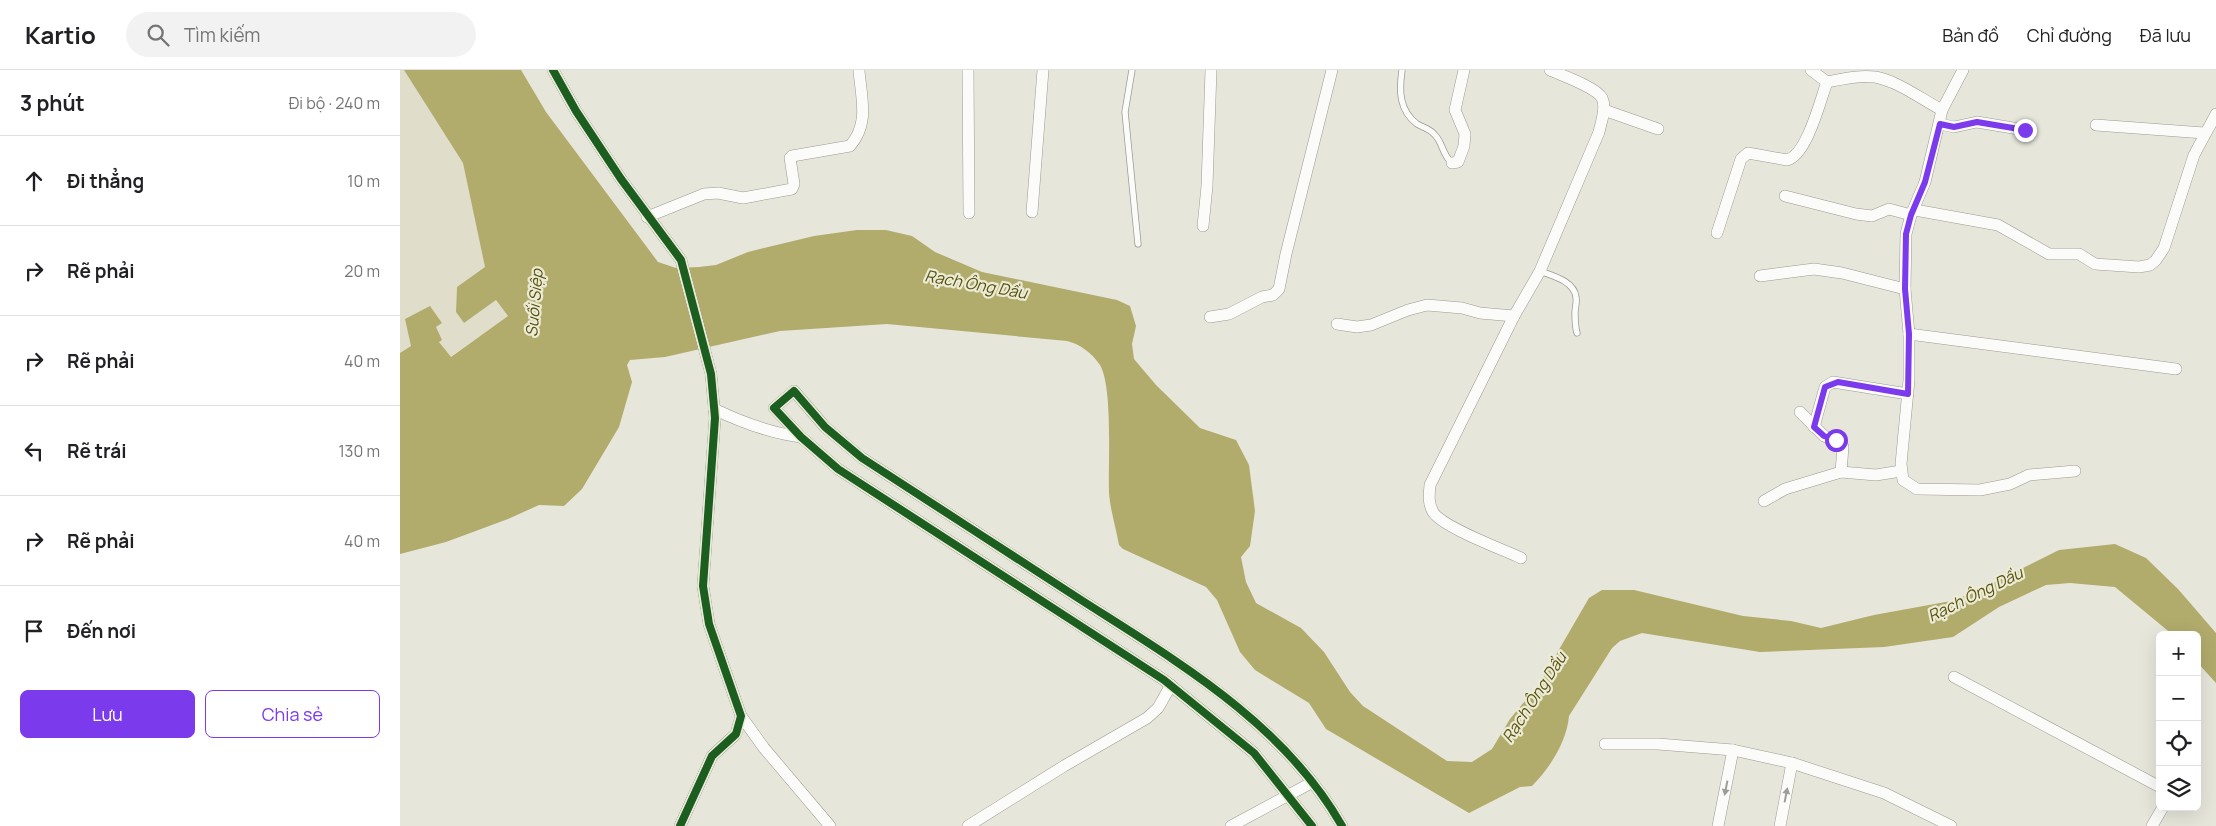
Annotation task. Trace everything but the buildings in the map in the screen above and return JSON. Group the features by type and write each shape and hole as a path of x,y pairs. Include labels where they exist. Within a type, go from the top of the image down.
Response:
{"street":[{"path":"553,70 576,111 647,217 681,260 711,374 714,409 703,586 709,624 740,716 764,748 830,826"},
{"path":"647,217 704,194 718,192 743,198 792,189 794,184 790,158 792,156 850,146 857,138 864,117 859,70"},
{"path":"968,70 968,213"},
{"path":"1032,212 1042,70"},
{"path":"1203,226 1207,186 1211,70"},
{"path":"1210,317 1229,314 1262,297 1273,294 1279,289 1332,70"},
{"path":"1452,163 1458,162 1464,146 1465,134 1455,110 1464,70"},
{"path":"1520,558 1452,527 1434,514 1428,498 1430,485 1514,316 1540,271 1599,132 1604,110 1602,97 1594,90 1550,70"},
{"path":"1810,70 1828,82 1849,78 1876,78 1892,84 1942,110"},
{"path":"1963,70 1942,110 1925,182 1906,234 1905,289 1909,334 1908,394 1901,471 1903,480 1917,489 1980,490 2010,484 2034,474 2075,471"},
{"path":"1717,233 1741,159 1748,153 1787,160 1793,159 1804,146 1828,82"},
{"path":"1604,110 1658,129"},
{"path":"1785,196 1856,214 1872,216 1889,209 1998,224 2049,254 2079,254 2095,264 2139,267 2156,260 2164,248 2194,155 2204,133 2216,114"},
{"path":"1940,124 1954,127 1977,122 2025,130"},
{"path":"2096,125 2204,133"},
{"path":"1760,276 1814,269 1842,273 1905,289"},
{"path":"1337,324 1357,327 1371,325 1408,310 1427,305 1462,308 1480,314 1514,316"},
{"path":"1909,334 2176,369"},
{"path":"1814,427 1825,387 1833,382 1908,394"},
{"path":"1312,826 1289,795 1246,745 1171,685 838,469 801,438 774,408 794,392 825,426 862,458 1188,669 1270,734 1332,809 1342,826"},
{"path":"714,409 743,423 773,433 801,438"},
{"path":"1800,412 1824,436 1841,442 1843,447 1841,472"},
{"path":"1764,501 1785,489 1841,472 1876,475 1901,471"},
{"path":"894,505 904,485"},
{"path":"1954,678 2156,785"},
{"path":"968,826 1064,766 1147,718 1158,708 1171,685"},
{"path":"680,826 712,756 736,734 740,716"},
{"path":"1605,744 1688,746 1733,750 1792,763 1884,793 1951,826"},
{"path":"1718,826 1733,750"},
{"path":"1780,826 1792,763"},
{"path":"1232,826 1311,783"},
{"path":"2152,826 2161,811"}],"lane":[{"path":"1132,70 1125,112 1138,244"},
{"path":"1402,70 1400,99 1406,112 1417,123 1435,134 1446,158 1452,163"},
{"path":"1540,271 1561,279 1574,290 1577,298 1575,326 1577,333"}],"shaded area":[{"path":"400,70 404,70 463,163 485,267 457,287 456,312 464,323 496,300 508,316 450,357 439,341 442,340 436,327 442,323 430,306 411,346 400,353"}],"water":[{"path":"404,70 521,70 546,112 658,262 676,268 716,265 748,252 814,236 857,230 886,230 912,236 935,252 982,272 1117,300 1130,306 1136,326 1132,344 1134,359 1156,385 1200,428 1236,440 1249,465 1255,511 1250,546 1241,557 1246,582 1256,603 1301,628 1324,652 1350,692 1363,706 1447,761 1472,762 1492,749 1510,719 1539,684 1589,598 1602,590 1634,590 1743,616 1791,621 1821,628 1874,615 1951,601 1973,593 2059,550 2115,544 2146,558 2178,589 2216,633 2216,683 2201,666 2201,631 2168,631 2115,587 2070,583 2046,585 1999,607 1953,637 1884,647 1760,652 1642,633 1620,641 1612,648 1569,716 1565,735 1556,754 1532,786 1520,787 1469,813 1326,729 1309,703 1255,670 1240,652 1217,600 1206,587 1123,549 1119,545 1109,492 1107,390 1100,365 1089,353 1077,344 1067,341 887,324 780,331 665,357 630,360 627,365 632,382 619,427 582,489 564,506 539,505 508,519 446,542 400,554 400,353 411,346 405,319 430,306 442,323 436,327 442,340 439,342 451,357 508,316 496,300 464,323 456,312 457,287 485,267 463,163"}],"cycle path":[{"path":"553,70 576,111 621,179 681,260 711,374 715,418 703,586 709,624 741,716 736,734 712,756 680,826"},
{"path":"1312,826 1254,753 1164,680 838,469 801,437 774,408 794,391 825,427 862,458 1189,670 1225,697 1290,755 1318,789 1342,826"}],"route":[{"path":"1836,440 1824,436 1814,427 1825,387 1829,384 1838,382 1908,394 1909,334 1905,289 1906,234 1911,215 1915,210 1925,182 1940,124 1954,127 1977,122 2025,130"}],"water label":[{"name":"Rạch Ông Dầu","path":"976,284"},
{"name":"Suối Siệp","path":"534,303"},
{"name":"Rạch Ông Dầu","path":"1975,594"},
{"name":"Rạch Ông Dầu","path":"1534,697"}]}
